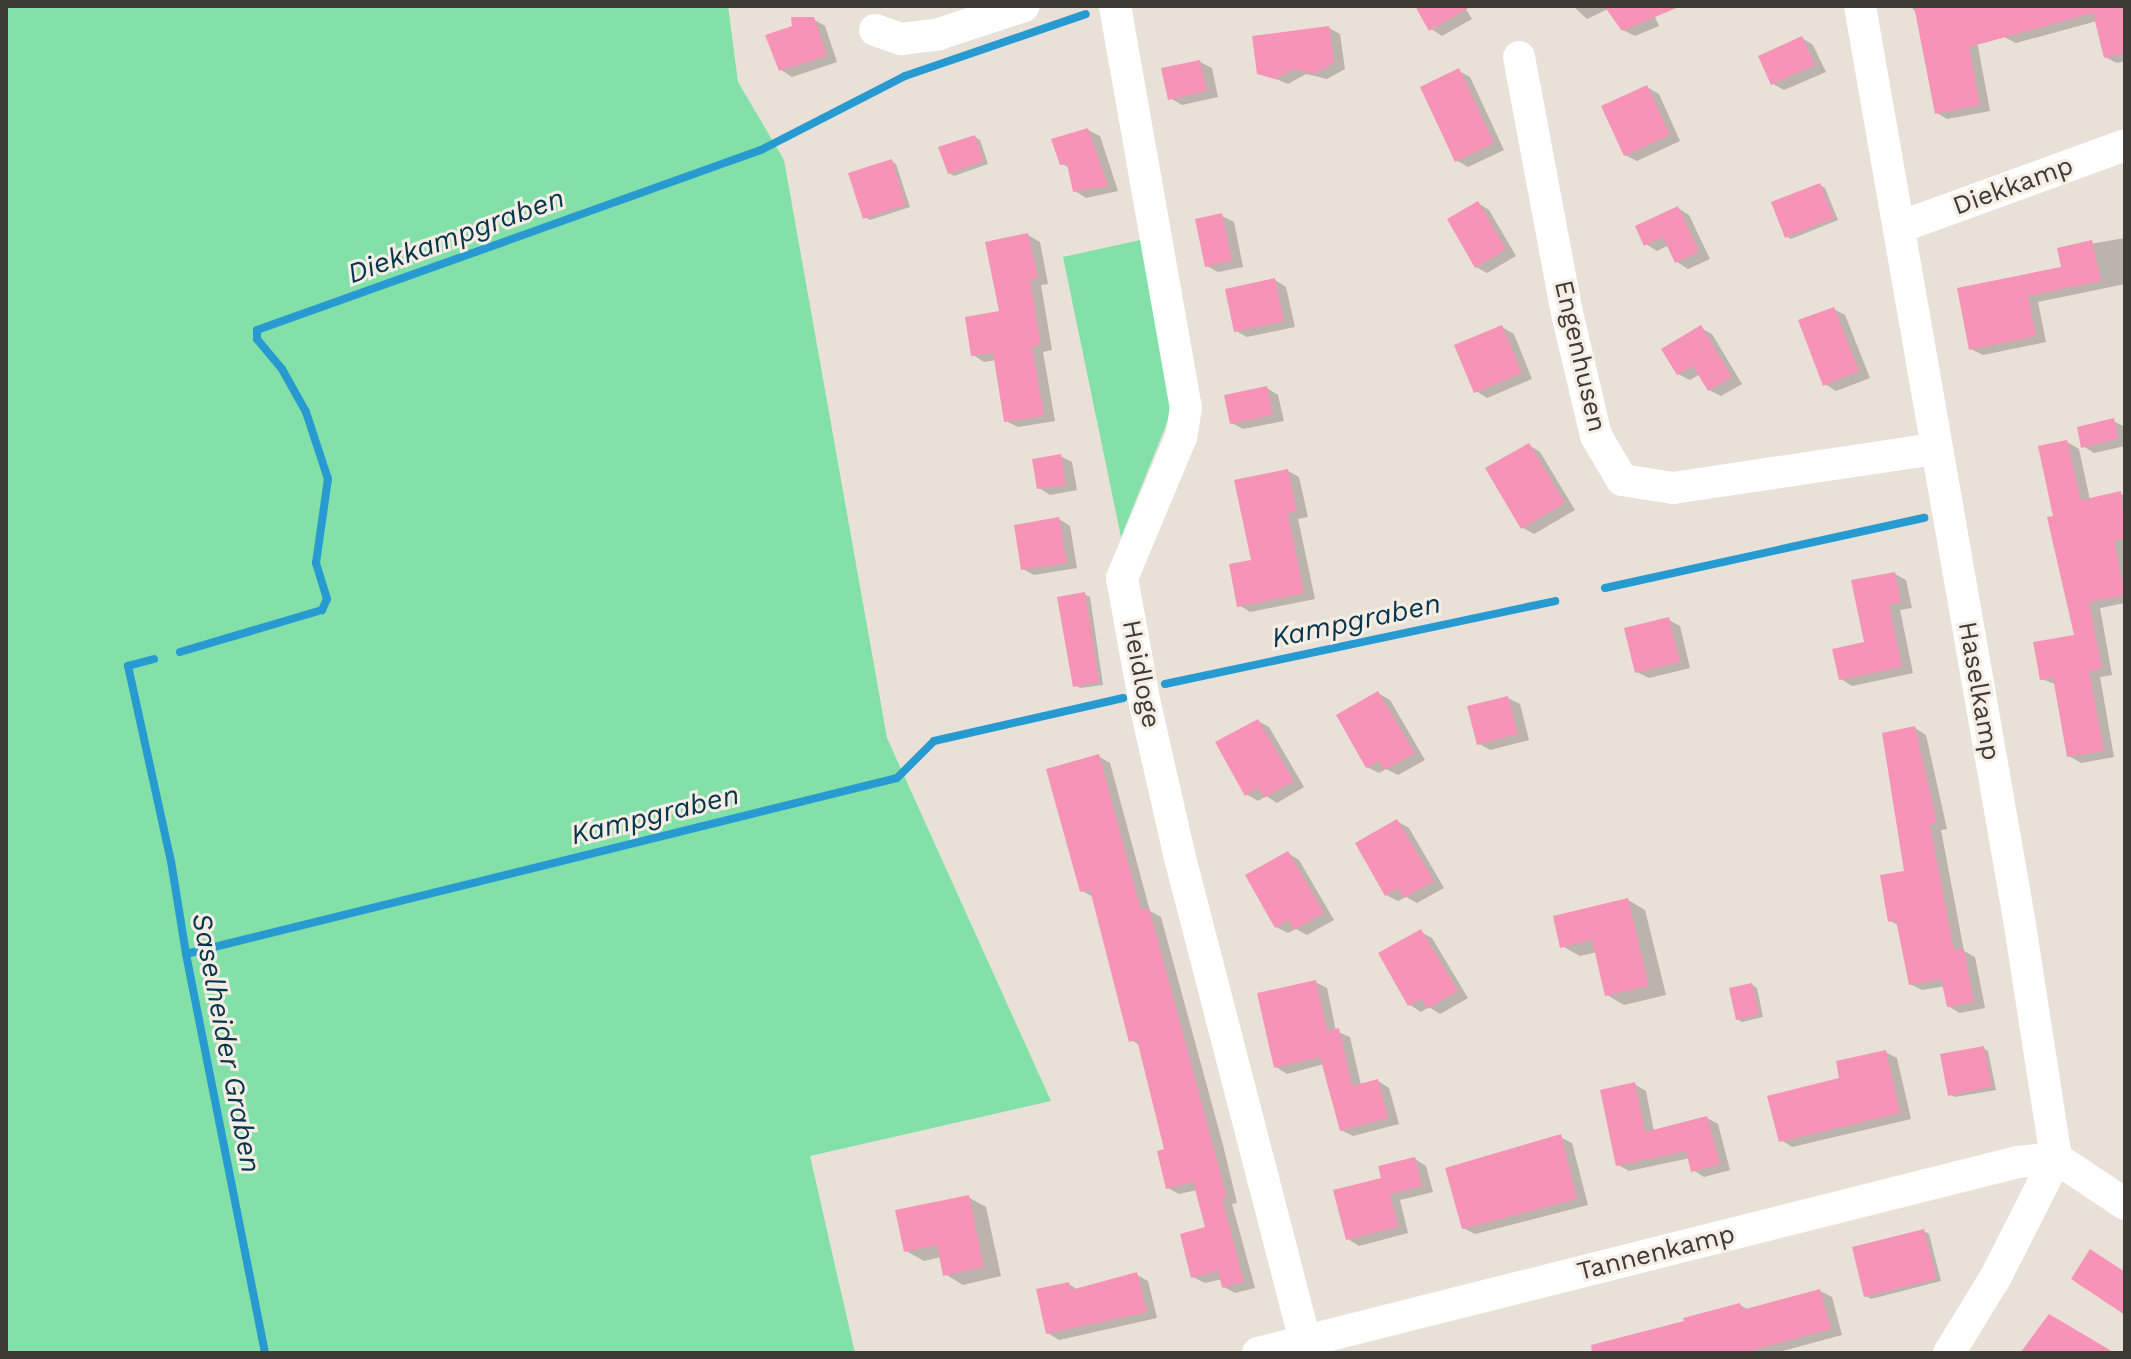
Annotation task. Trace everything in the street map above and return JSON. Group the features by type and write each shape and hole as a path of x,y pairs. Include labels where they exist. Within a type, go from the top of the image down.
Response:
{"street":[{"path":"875,30 901,39 939,34 1024,6"},
{"name":"Heidloge","path":"1115,6 1186,407 1181,437 1122,578 1145,704 1179,854 1305,1341"},
{"name":"Haselkamp","path":"1860,6 2019,919 2056,1158"},
{"name":"Engenhusen","path":"1519,57 1567,313 1596,436 1622,480 1673,488 1935,449"},
{"name":"Diekkamp","path":"1900,227 2125,145"},
{"path":"1949,1353 1995,1278 2056,1158 2125,1204"},
{"name":"Tannenkamp","path":"1258,1353 2018,1162 2056,1158"}],"green space":[{"path":"6,6 728,6 738,82 784,160 887,738 1051,1101 810,1156 855,1353 6,1353"},
{"path":"1145,239 1177,398 1121,537 1063,257"}],"building":[{"path":"1415,6 1472,6 1429,31"},
{"path":"1604,6 1681,6 1622,31"},
{"path":"1914,6 2125,6 2125,53 2104,58 2093,13 1969,47 1980,105 1935,114"},
{"path":"791,17 814,17 827,56 779,71 765,35 792,26"},
{"path":"1329,26 1334,63 1314,74 1294,69 1275,79 1257,74 1252,36"},
{"path":"1802,36 1815,65 1771,85 1758,56"},
{"path":"1200,60 1207,91 1168,100 1161,68"},
{"path":"1459,68 1494,143 1455,162 1420,87"},
{"path":"1647,85 1670,135 1624,156 1601,106"},
{"path":"1088,128 1108,186 1073,192 1067,164 1060,165 1051,139"},
{"path":"975,135 984,161 948,174 938,147"},
{"path":"892,159 906,205 863,219 848,173"},
{"path":"1820,183 1834,218 1785,238 1771,202"},
{"path":"1478,201 1506,249 1475,268 1447,219"},
{"path":"1678,206 1699,252 1675,263 1663,237 1644,246 1635,226"},
{"path":"1222,213 1232,261 1205,267 1195,219"},
{"path":"1028,233 1038,278 1030,279 1041,345 1032,346 1044,416 1004,422 993,353 971,356 965,317 999,311 985,242"},
{"path":"2092,240 2101,281 2028,296 2036,336 1969,350 1957,288 2061,267 2057,248"},
{"path":"1275,278 1284,321 1234,332 1225,289"},
{"path":"1834,307 1859,371 1823,386 1798,320"},
{"path":"1502,325 1522,373 1474,393 1454,345"},
{"path":"1701,325 1732,377 1708,391 1693,366 1677,375 1661,349"},
{"path":"1267,386 1273,415 1230,424 1224,395"},
{"path":"2114,418 2118,439 2081,448 2077,427"},
{"path":"2067,440 2081,500 2121,491 2125,538 2114,541 2125,595 2089,602 2102,669 2089,671 2104,751 2067,757 2053,678 2040,680 2033,642 2074,635 2047,517 2053,516 2038,446"},
{"path":"1529,443 1565,503 1521,529 1485,468"},
{"path":"1061,454 1066,485 1037,489 1032,459"},
{"path":"1288,469 1297,511 1288,513 1304,593 1237,607 1229,564 1251,560 1234,480"},
{"path":"1059,517 1067,563 1021,570 1014,525"},
{"path":"1895,572 1901,602 1889,605 1902,667 1839,680 1832,649 1864,642 1851,580"},
{"path":"1085,592 1099,682 1073,687 1057,597"},
{"path":"1669,617 1680,662 1635,673 1624,628"},
{"path":"1378,691 1415,753 1385,770 1379,761 1366,768 1336,715"},
{"path":"1508,696 1518,734 1477,745 1467,706"},
{"path":"1258,719 1294,781 1264,798 1258,788 1245,796 1215,742"},
{"path":"1915,726 1937,823 1930,825 1954,950 1964,949 1974,1002 1947,1007 1941,979 1909,985 1896,920 1888,922 1880,875 1904,871 1882,733"},
{"path":"1099,754 1141,910 1149,908 1227,1197 1222,1198 1244,1282 1222,1288 1218,1271 1191,1278 1180,1234 1205,1227 1193,1182 1166,1189 1157,1151 1164,1149 1137,1040 1129,1042 1090,890 1080,892 1046,769"},
{"path":"1397,819 1434,881 1404,898 1398,888 1385,896 1355,843"},
{"path":"1288,851 1324,913 1294,930 1289,920 1275,928 1245,875"},
{"path":"1628,898 1649,986 1605,996 1592,940 1560,948 1553,916"},
{"path":"1421,929 1458,991 1427,1009 1422,999 1408,1006 1378,953"},
{"path":"1316,980 1327,1031 1339,1028 1352,1086 1378,1079 1388,1118 1340,1131 1320,1057 1274,1068 1257,993"},
{"path":"1752,983 1759,1015 1736,1020 1729,988"},
{"path":"1984,1046 1992,1087 1948,1096 1940,1054"},
{"path":"1886,1050 1900,1113 1779,1142 1767,1096 1839,1078 1836,1061"},
{"path":"1635,1082 1645,1132 1707,1116 1720,1164 1691,1172 1686,1151 1616,1166 1600,1090"},
{"path":"1561,1134 1577,1199 1462,1229 1445,1168"},
{"path":"1415,1157 1422,1186 1390,1194 1398,1227 1346,1240 1333,1190 1381,1178 1378,1166"},
{"path":"969,1195 984,1267 943,1276 937,1245 904,1252 895,1210"},
{"path":"1924,1229 1937,1279 1864,1297 1852,1247"},
{"path":"2090,1249 2125,1272 2125,1315 2071,1279"},
{"path":"1137,1272 1147,1312 1046,1334 1036,1289 1069,1282 1071,1290"},
{"path":"1820,1289 1831,1329 1753,1350 1754,1353 1592,1353 1591,1345 1684,1321 1683,1318 1740,1303 1742,1310"},
{"path":"2049,1314 2115,1353 2020,1353"}],"waterway":[{"name":"Diekkampgraben","path":"180,652 322,610 327,599 316,563 328,479 306,412 282,369 257,339 257,330 761,150 905,76 1086,14"},
{"name":"Kampgraben","path":"1605,588 1924,518"},
{"name":"Kampgraben","path":"1165,684 1555,601"},
{"name":"Saselheider Graben","path":"154,659 128,666 171,861 186,954 265,1353"},
{"name":"Kampgraben","path":"186,954 897,778 934,741 1123,698"}]}
